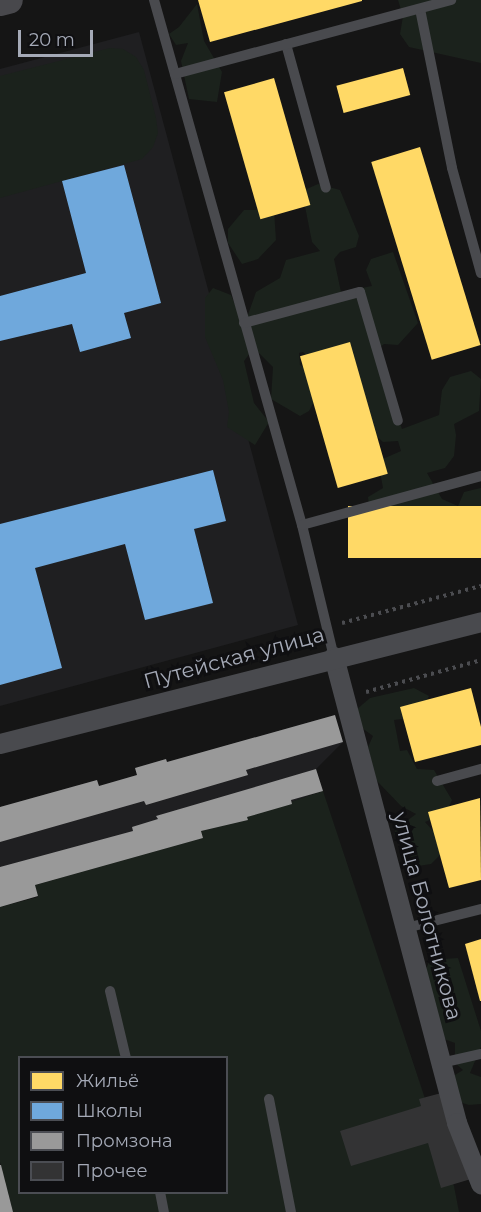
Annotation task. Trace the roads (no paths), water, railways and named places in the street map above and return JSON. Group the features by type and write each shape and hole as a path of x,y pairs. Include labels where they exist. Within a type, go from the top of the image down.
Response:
{"street":[{"path":"0,3 9,0"},
{"name":"Путейская улица","path":"0,744 334,657 481,622"},
{"name":"улица Болотникова","path":"334,657 457,1123 481,1184"}],"lane":[{"path":"154,0 302,525 334,657"},
{"path":"175,74 451,0"},
{"path":"420,9 452,168 481,273"},
{"path":"286,44 326,188"},
{"path":"244,323 360,292 398,421"},
{"path":"302,525 481,476"},
{"path":"437,781 481,769"},
{"path":"406,928 481,909"},
{"path":"110,991 126,1056"},
{"path":"441,1063 481,1054"},
{"path":"269,1099 291,1212"},
{"path":"160,1194 165,1212"}]}
